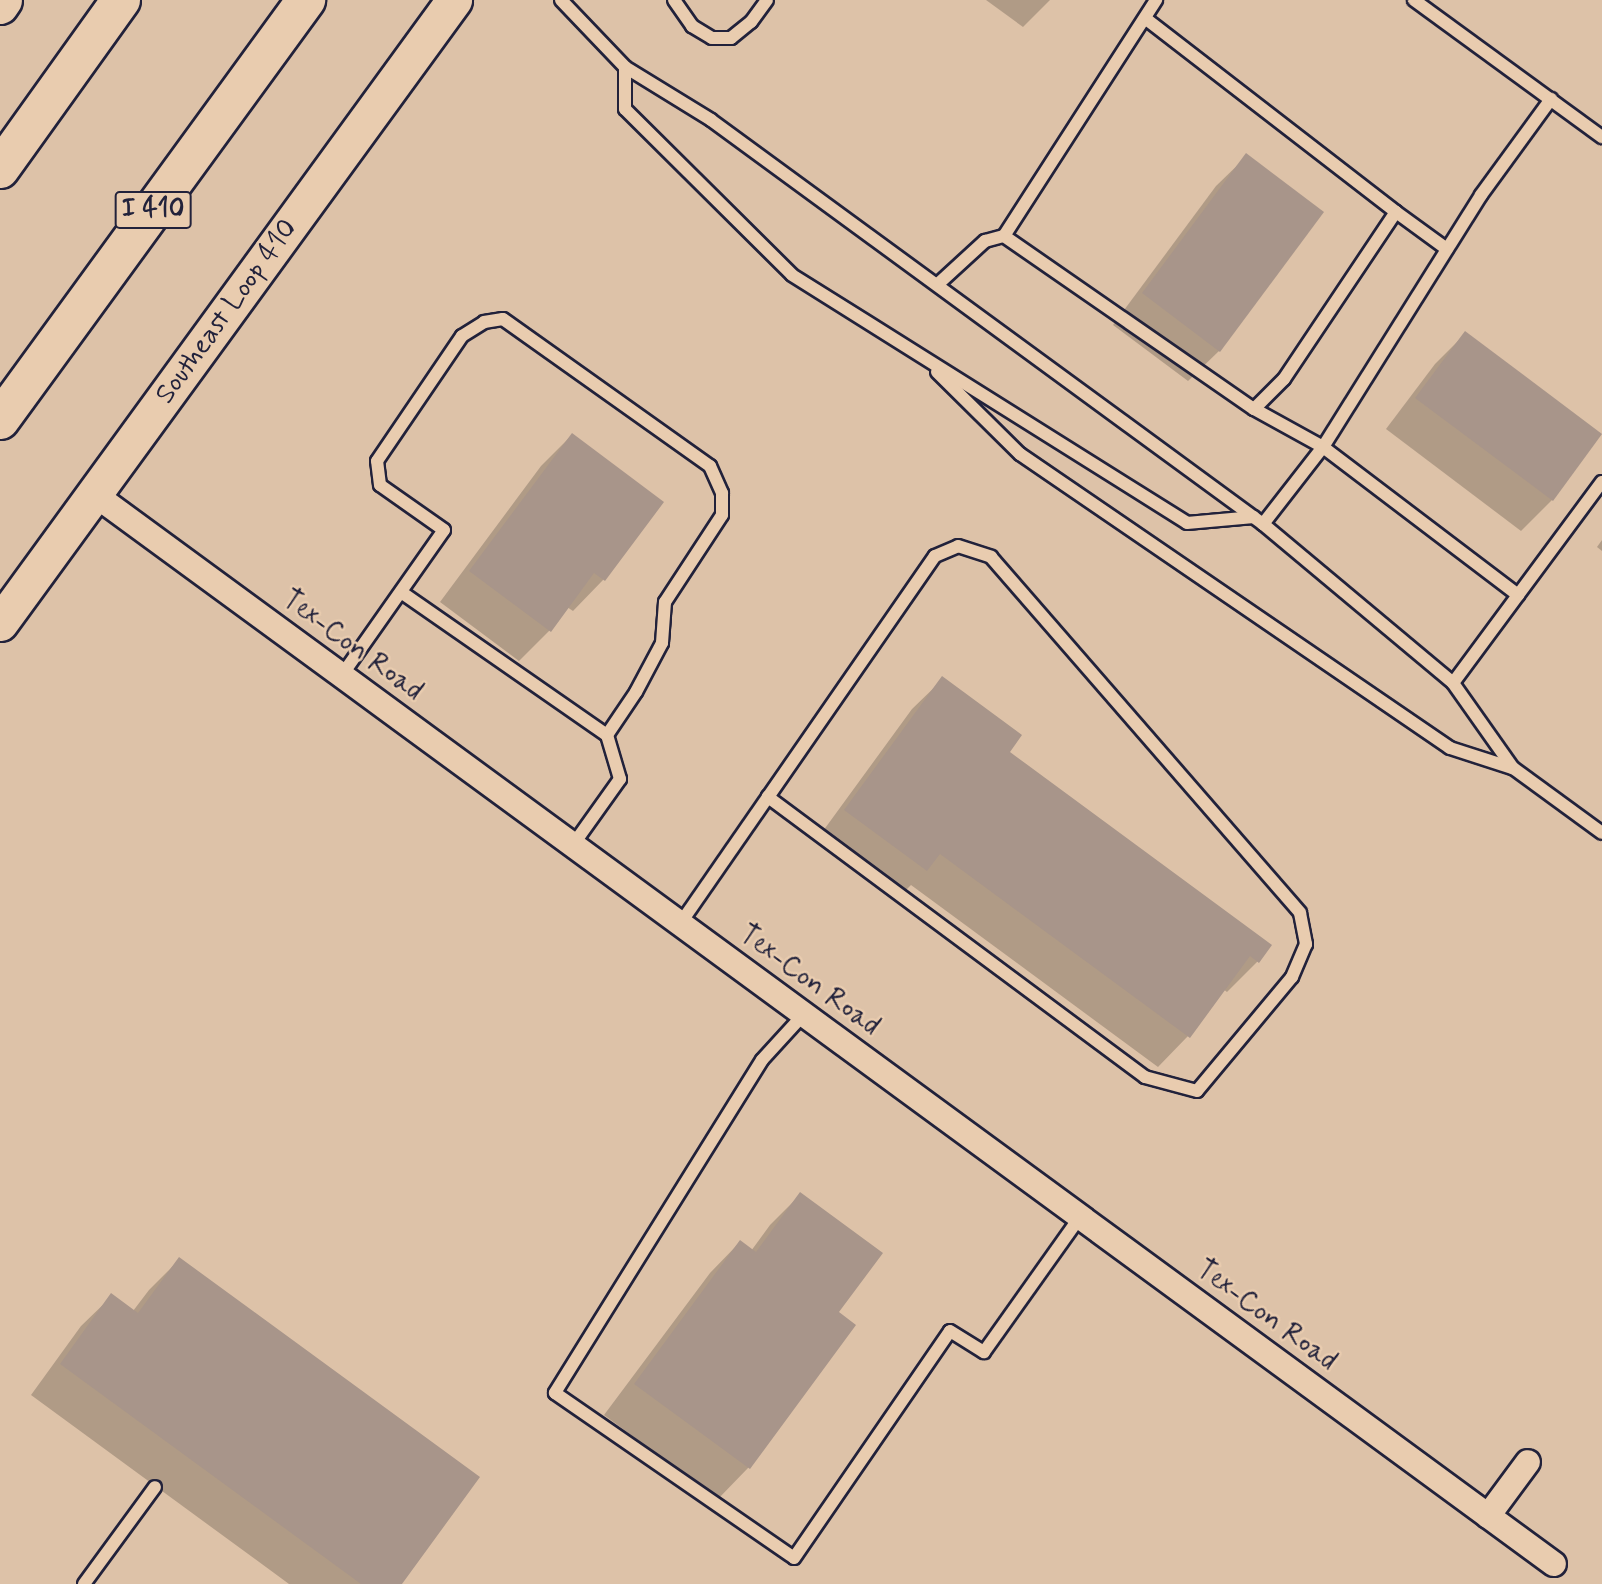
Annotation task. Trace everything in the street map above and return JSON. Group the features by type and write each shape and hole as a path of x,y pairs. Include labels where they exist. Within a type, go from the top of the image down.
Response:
{"highway":[{"path":"0,169 121,0"},
{"name":"I 410","path":"0,420 306,0"}],"main road":[{"path":"0,6 4,0"},
{"name":"Southeast Loop 410","path":"0,623 454,0"}],"street":[{"name":"Tex-Con Road","path":"94,494 1553,1564"},
{"path":"1488,1516 1528,1462"}],"lane":[{"path":"561,0 625,67 711,120 1259,520 1453,682 1513,768"},
{"path":"674,0 692,26 712,38 731,38 751,22 767,0"},
{"path":"938,284 985,241 1004,236 1156,0"},
{"path":"1414,0 1602,137"},
{"path":"1144,18 1447,249"},
{"path":"625,67 625,109 792,275 1187,523 1259,520 1323,447 1481,195 1551,99"},
{"path":"1254,410 1284,379 1396,212"},
{"path":"1004,236 1254,410 1323,447 1518,595"},
{"path":"342,675 444,530 380,485 377,461 462,336 484,322 503,319 710,466 722,493 722,515 665,602 662,643 636,692 607,735"},
{"path":"918,354 1032,462 1450,748 1513,768 1602,833"},
{"path":"1453,682 1602,482"},
{"path":"680,924 768,797 935,556 958,546 991,556 1300,913 1306,944 1292,977 1197,1091 1145,1077 768,797"},
{"path":"401,592 607,735 620,779 573,845"},
{"path":"804,1014 762,1060 555,1393 794,1558 950,1331 984,1352 1080,1217"},
{"path":"84,1584 155,1487"}],"building":[{"path":"1246,153 1324,212 1220,352 1142,293"},
{"path":"1465,331 1602,434 1553,501 1415,398"},
{"path":"572,433 664,502 605,581 594,573 551,632 469,571"},
{"path":"942,676 1022,735 1010,752 1272,945 1259,963 1250,956 1190,1038 940,854 927,871 844,810"},
{"path":"800,1192 883,1253 839,1312 856,1325 750,1469 634,1384 740,1240 756,1252"},
{"path":"179,1257 480,1477 402,1584 361,1584 60,1364 111,1293 138,1313"}]}
